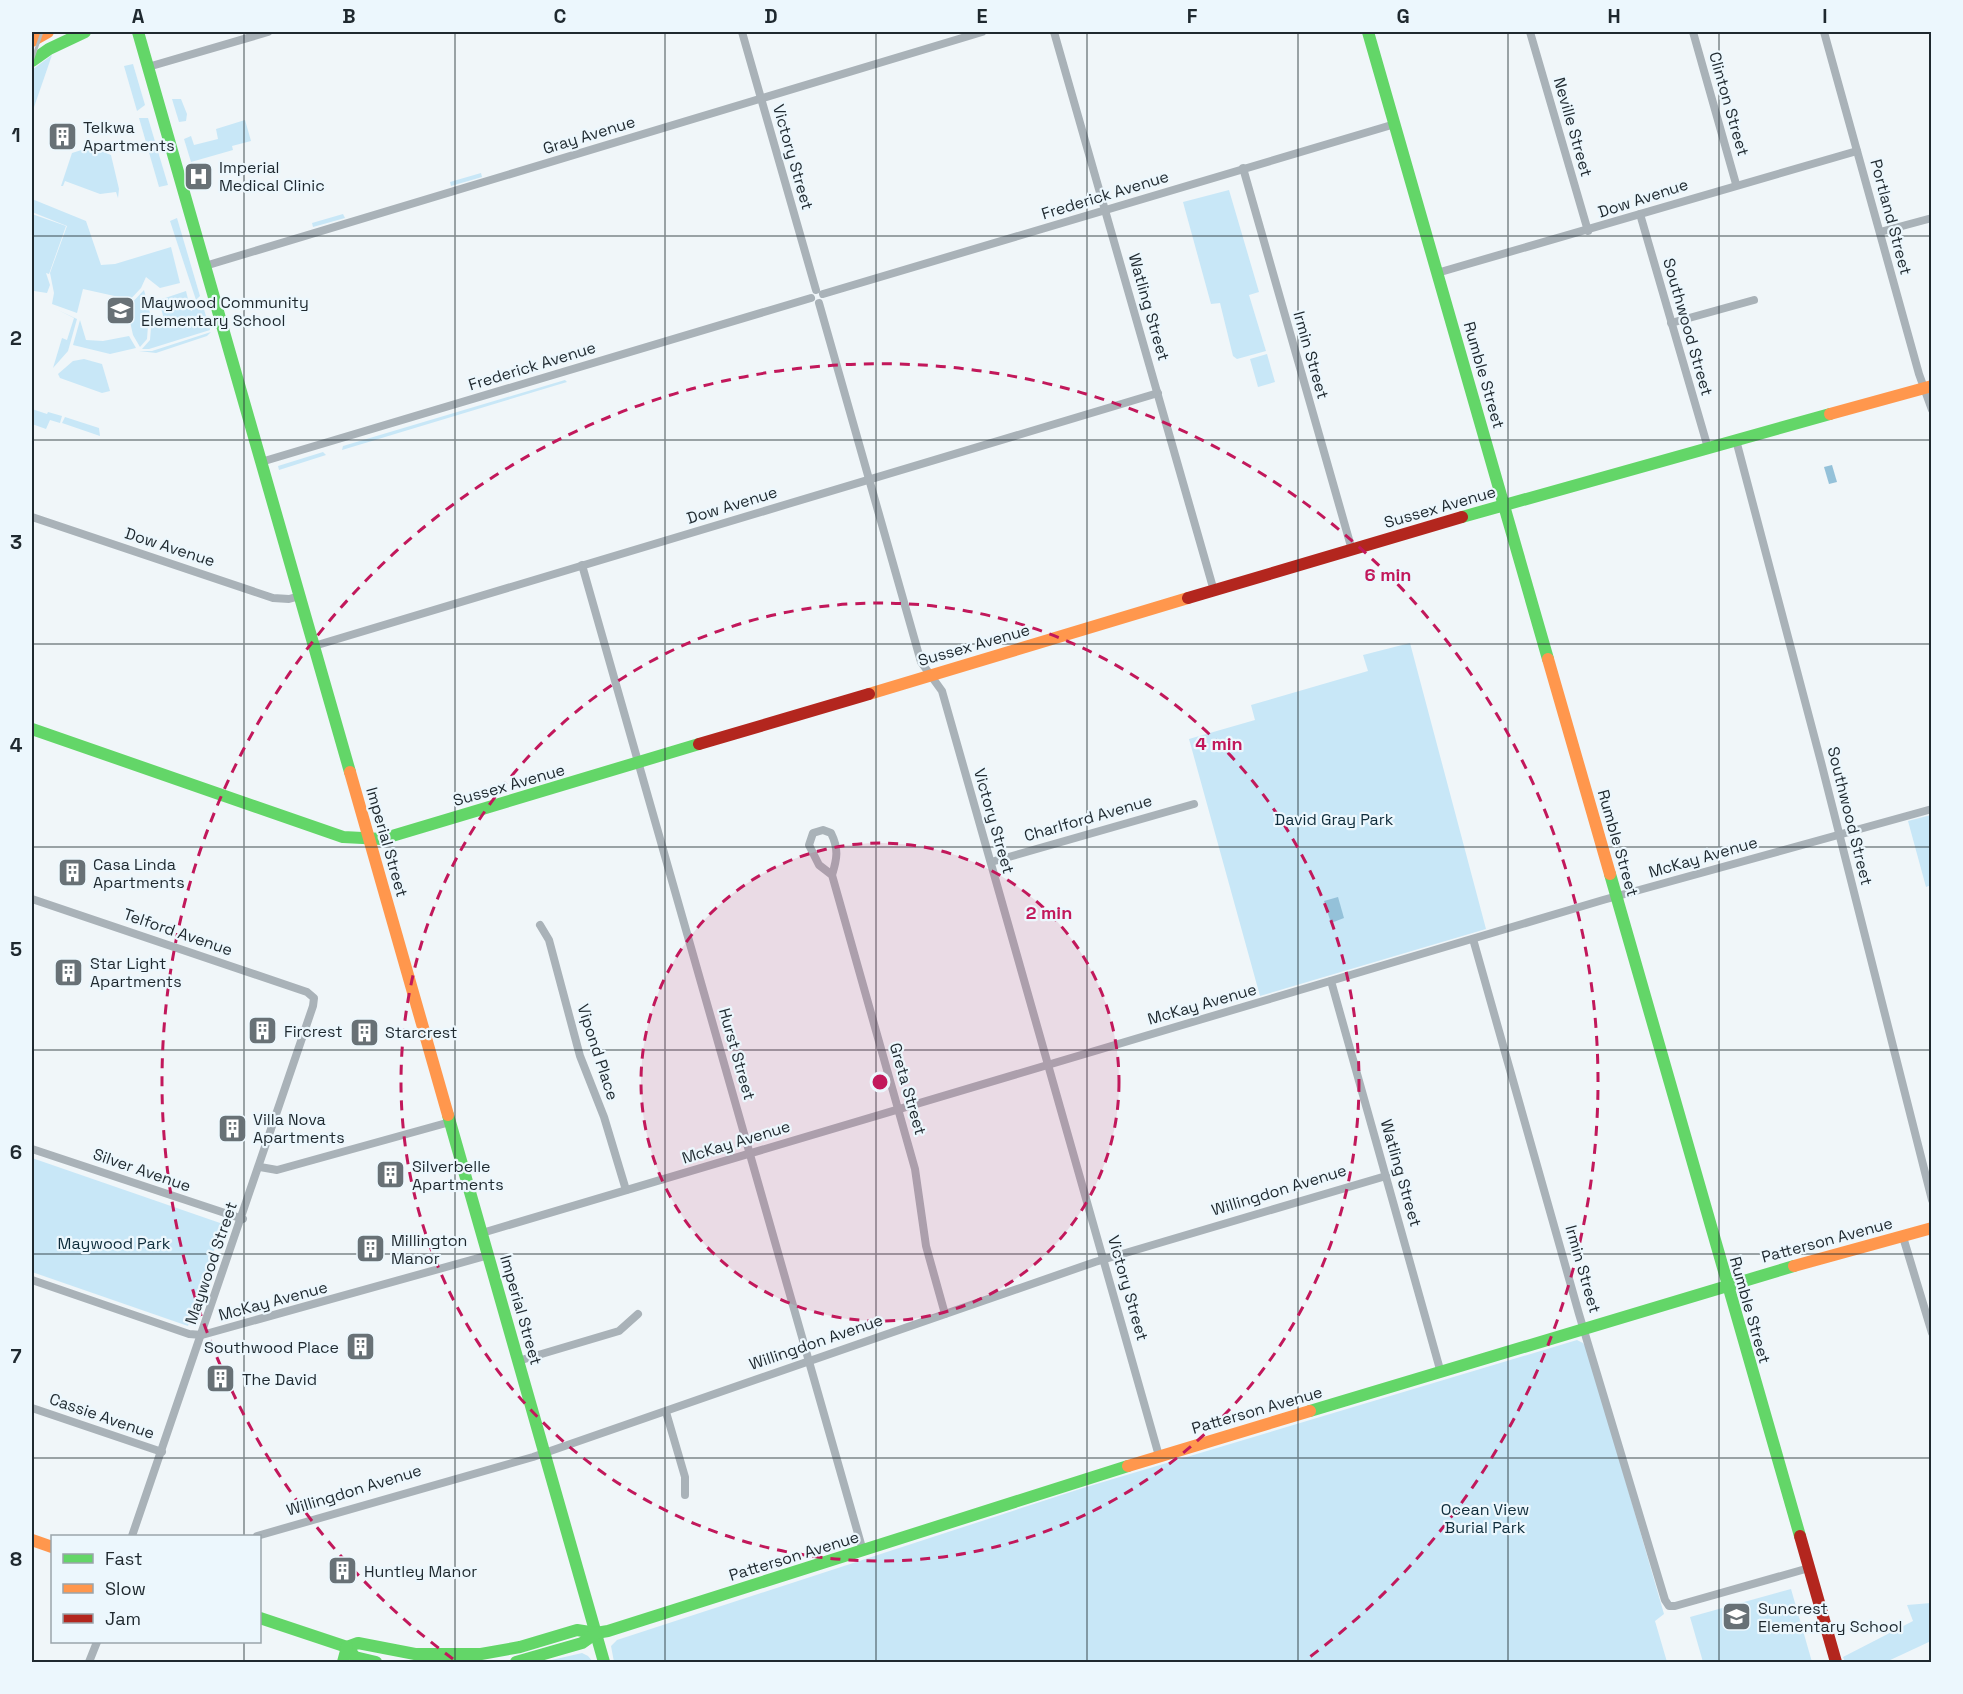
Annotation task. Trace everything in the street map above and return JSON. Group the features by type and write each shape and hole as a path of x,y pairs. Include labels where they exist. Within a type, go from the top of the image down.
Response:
{"street":[{"path":"32,41 48,32"},
{"path":"32,61 50,49 85,32"},
{"name":"Imperial Street","path":"138,32 604,1662"},
{"path":"148,67 268,32"},
{"name":"Victory Street","path":"742,32 871,479 921,662 942,691 1105,1259 1159,1456"},
{"name":"Gray Avenue","path":"205,266 982,32"},
{"name":"Watling Street","path":"1054,32 1214,591"},
{"name":"Rumble Street","path":"1368,32 1726,1286 1836,1662"},
{"name":"Neville Street","path":"1530,32 1588,231"},
{"name":"Clinton Street","path":"1693,32 1736,184"},
{"name":"Portland Street","path":"1824,32 1880,232 1928,387 1932,410"},
{"name":"Frederick Avenue","path":"261,462 1395,124"},
{"name":"Dow Avenue","path":"1437,273 1588,231 1736,184 1857,151"},
{"name":"Irmin Street","path":"1243,168 1352,550"},
{"name":"Southwood Street","path":"1640,214 1708,448"},
{"path":"1880,232 1932,218"},
{"path":"1671,323 1754,300"},
{"name":"Sussex Avenue","path":"32,729 343,837 382,839 1504,505 1928,387"},
{"name":"Dow Avenue","path":"314,645 1158,393"},
{"name":"Southwood Street","path":"1736,440 1932,1200"},
{"name":"Dow Avenue","path":"32,516 273,598 289,599 300,596"},
{"name":"Hurst Street","path":"582,565 863,1551"},
{"name":"Charlford Avenue","path":"991,862 1194,804"},
{"name":"McKay Avenue","path":"482,1233 1616,897 1932,808"},
{"name":"Greta Street","path":"832,875 819,865 809,845 813,833 823,830 831,833 835,841 838,856 832,875 918,1182 926,1246 945,1314"},
{"name":"Telford Avenue","path":"32,899 307,992 314,998"},
{"name":"Vipond Place","path":"540,925 549,940 580,1056 604,1117 626,1190"},
{"name":"Irmin Street","path":"1473,939 1585,1330 1669,1606 1809,1568"},
{"name":"Watling Street","path":"1331,981 1441,1373"},
{"name":"Maywood Street","path":"132,1535 243,1219 314,998"},
{"path":"260,1167 281,1169 450,1122"},
{"name":"Silver Avenue","path":"32,1149 243,1219"},
{"name":"Willingdon Avenue","path":"260,1535 545,1453 1105,1259 1386,1176"},
{"name":"Patterson Avenue","path":"596,1633 863,1551 1159,1456 1726,1286 1932,1228"},
{"path":"1903,1237 1932,1333"},
{"name":"McKay Avenue","path":"32,1280 189,1334 202,1335 489,1256"},
{"path":"518,1361 619,1331 638,1314"},
{"name":"Cassie Avenue","path":"32,1408 162,1452"},
{"path":"666,1412 685,1477 685,1495"},
{"path":"32,1540 51,1547"},
{"path":"261,1618 347,1647 355,1657 376,1662"},
{"path":"347,1647 358,1643 415,1654 481,1654 520,1647 577,1630 596,1633"},
{"path":"516,1662 582,1644 596,1633"},
{"path":"89,1662 96,1643"},
{"path":"343,1662 347,1647"}],"green space":[{"path":"52,55 32,113 32,70"},
{"path":"133,64 145,105 137,111 124,66"},
{"path":"172,99 181,99 187,114 186,121 179,122"},
{"path":"139,118 148,118 168,185 159,187"},
{"path":"245,120 251,141 232,146 233,150 191,162 184,139 191,136 194,145 218,139 216,129"},
{"path":"91,147 111,155 119,189 118,198 116,192 100,194 65,181 61,186 72,153"},
{"path":"481,173 482,177 451,186 450,182"},
{"path":"1229,190 1259,292 1249,295 1266,351 1237,359 1233,356 1220,303 1211,304 1183,202"},
{"path":"32,199 86,221 101,265 115,264 171,247 180,283 160,288 146,277 141,288 126,304 119,297 83,289 77,313 52,304 54,293 50,273 67,226 32,212"},
{"path":"32,214 66,226 49,274 46,273 50,285 47,293 34,291 32,293"},
{"path":"343,214 345,218 313,227 312,223"},
{"path":"177,218 200,296 196,300 170,221"},
{"path":"144,290 152,321 148,326 147,339 140,347 133,335 127,308"},
{"path":"186,291 191,311 197,307 201,299 210,330 149,349 142,349 150,340 151,327 164,320 159,300"},
{"path":"58,310 77,319 68,351 53,368 62,338 67,340 74,318"},
{"path":"80,320 86,340 103,341 129,336 136,348 110,354 73,345"},
{"path":"211,332 207,336 156,353 139,351 152,351"},
{"path":"1267,354 1275,382 1258,387 1250,359"},
{"path":"84,359 102,364 110,391 102,393 60,378 58,374 73,361"},
{"path":"565,380 567,382 342,450 343,446"},
{"path":"32,409 62,416 60,423 50,420 46,429 32,424"},
{"path":"65,417 99,428 100,436 62,423"},
{"path":"323,452 326,455 279,470 278,466"},
{"name":"David Gray Park","path":"1410,643 1486,929 1260,996 1189,739 1255,720 1251,705 1368,671 1363,655"},
{"path":"1931,815 1931,885 1926,887 1908,821"},
{"name":"Maywood Park","path":"32,1158 223,1224 188,1326 32,1272"},
{"name":"Ocean View Burial Park","path":"1577,1340 1583,1343 1588,1351 1664,1614 1655,1621 1667,1662 614,1662 611,1646 617,1640 1083,1488"},
{"name":"Suncrest Elementary School","path":"1791,1589 1812,1662 1703,1662 1690,1617"},
{"path":"1931,1603 1931,1641 1886,1662 1845,1662 1843,1657 1913,1621 1907,1605"},
{"path":"582,1653 593,1662 543,1662"}],"shaded area":[{"path":"1832,465 1837,482 1829,484 1824,467"},
{"path":"1338,897 1344,918 1331,923 1324,901"}],"railway":[{"path":"32,61 42,32"}],"traffic: fast":[{"path":"32,61 49,49 85,32"},
{"path":"138,32 350,772"},
{"path":"1368,32 1548,659"},
{"path":"1462,517 1830,414"},
{"path":"32,729 343,837 382,839 699,744"},
{"path":"1610,874 1800,1536"},
{"path":"448,1115 604,1662"},
{"path":"1310,1411 1794,1266"},
{"path":"347,1647 358,1643 415,1654 481,1654 520,1647 577,1630 596,1633 608,1631 1128,1466"},
{"path":"261,1618 347,1647 355,1657 376,1662"},
{"path":"516,1662 582,1643 596,1633"},
{"path":"343,1662 347,1647"}],"traffic: slow":[{"path":"32,41 48,32"},
{"path":"1830,414 1932,386"},
{"path":"869,694 1188,598"},
{"path":"1548,659 1610,874"},
{"path":"350,772 448,1115"},
{"path":"1794,1266 1932,1228"},
{"path":"1128,1466 1310,1411"},
{"path":"32,1540 51,1547"}],"traffic: jam":[{"path":"1188,598 1462,517"},
{"path":"699,744 869,694"},
{"path":"1800,1536 1836,1662"}],"place":[{"name":"Telkwa Apartments","path":"62,136"},
{"name":"Imperial Medical Clinic","path":"198,176"},
{"name":"Maywood Community Elementary School","path":"120,311"},
{"name":"Casa Linda Apartments","path":"72,873"},
{"name":"Star Light Apartments","path":"69,972"},
{"name":"Fircrest","path":"263,1031"},
{"name":"Starcrest","path":"364,1032"},
{"name":"Villa Nova Apartments","path":"232,1128"},
{"name":"Silverbelle Apartments","path":"391,1175"},
{"name":"Millington Manor","path":"370,1249"},
{"name":"Southwood Place","path":"360,1347"},
{"name":"The David","path":"221,1379"},
{"name":"Huntley Manor","path":"343,1571"},
{"name":"Suncrest Elementary School","path":"1737,1617"}]}
